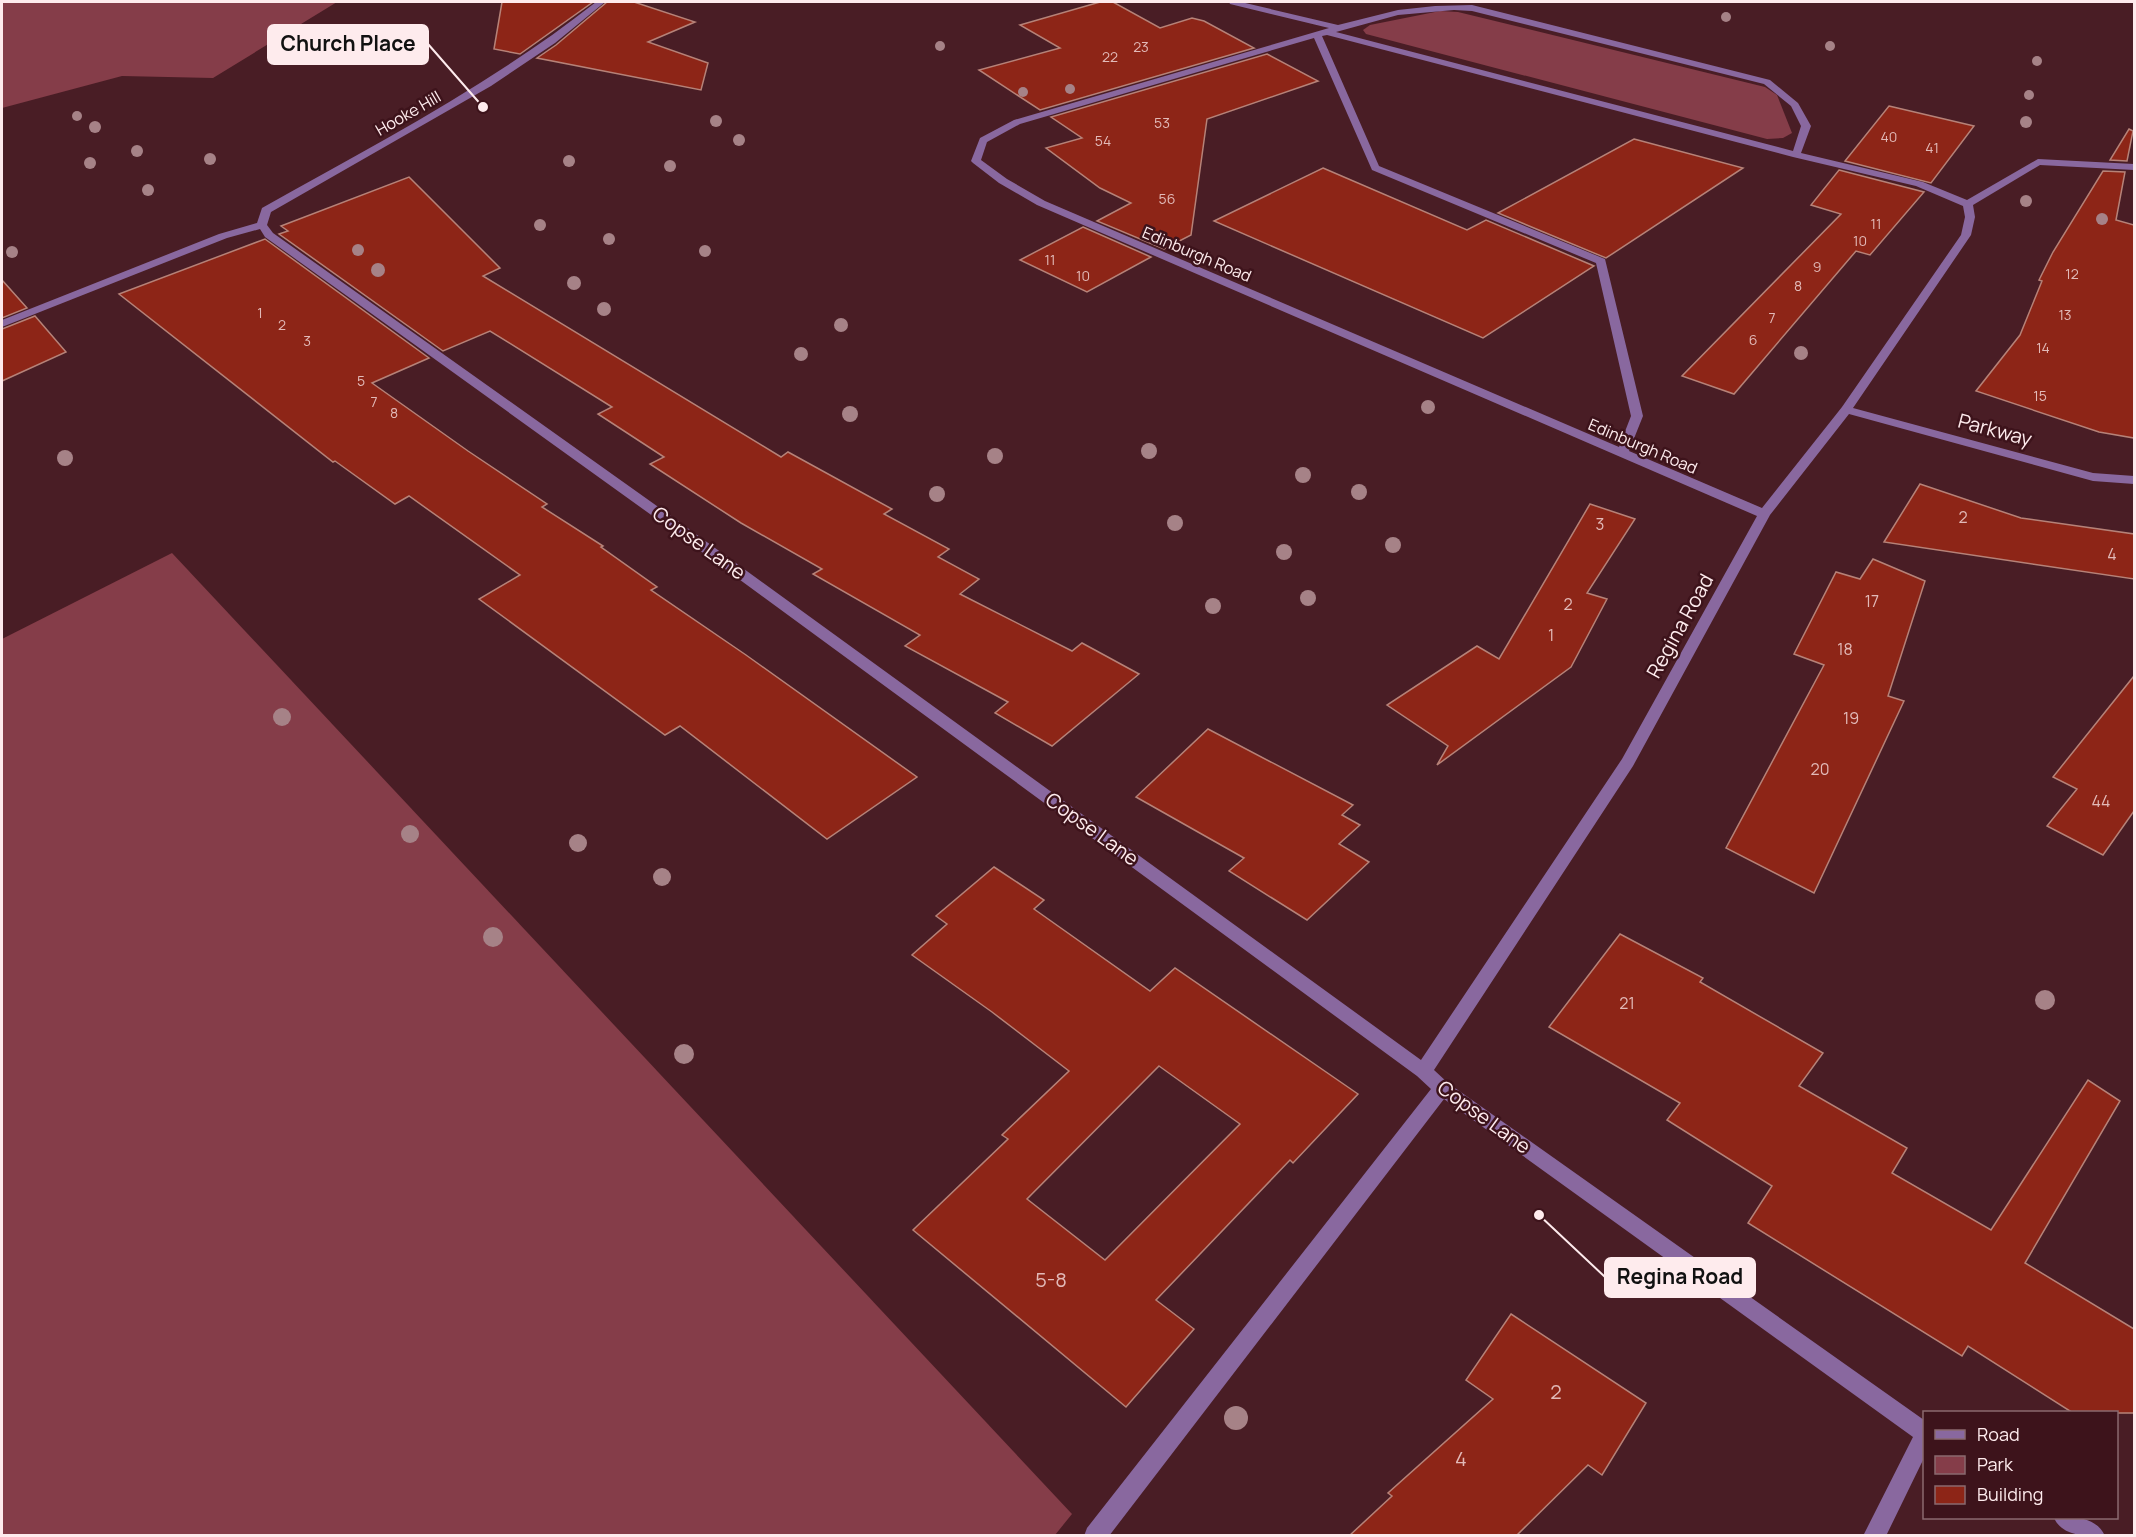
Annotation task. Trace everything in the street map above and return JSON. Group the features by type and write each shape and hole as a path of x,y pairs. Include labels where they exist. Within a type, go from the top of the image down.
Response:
{"street":[{"name":"Hooke Hill","path":"262,225 266,210 488,84 552,41 601,2"},
{"path":"1233,2 1338,28"},
{"name":"Edinburgh Road","path":"1764,514 1041,203 1002,181 976,160 983,140 1017,122 1350,23 1440,6 1472,8 1767,82 1795,105 1806,126 1796,155"},
{"path":"1322,33 1796,155 1919,184 1968,204 2038,162 2134,167"},
{"path":"1322,33 1375,168 1601,261 1637,416 1622,454"},
{"name":"Regina Road","path":"1423,1071 1628,762 1764,514 1846,410 1966,235 1970,217 1968,204"},
{"path":"2,324 223,236 262,225"},
{"name":"Copse Lane","path":"262,225 269,235 628,492 1423,1071 1442,1088 1923,1431"},
{"name":"Parkway","path":"1846,410 2094,477 2134,480"},
{"path":"1095,1536 1442,1088"},
{"path":"1874,1536 1923,1439"},
{"path":"2067,1519 2094,1536"}],"green space":[{"path":"2,2 337,2 213,78 122,76 2,108"},
{"path":"1440,11 1458,12 1765,87 1777,95 1792,133 1783,138 1767,139 1366,34 1363,30 1370,25"},
{"path":"172,553 1072,1514 1055,1535 2,1535 2,639"}],"building":[{"path":"502,2 593,2 520,54 494,49"},
{"path":"607,2 634,2 695,22 648,42 708,63 701,90 537,58"},
{"path":"1100,2 1113,2 1160,28 1192,18 1204,21 1254,48 1040,110 979,70 1060,48 1020,25"},
{"path":"1267,54 1318,81 1207,119 1191,235 1164,249 1097,221 1131,203 1100,188 1046,148 1082,138 1051,117"},
{"path":"1889,106 1974,126 1931,183 1845,161"},
{"path":"2129,129 2133,131 2127,161 2110,160"},
{"path":"1634,139 1743,168 1606,258 1498,213"},
{"path":"1323,168 1467,230 1486,220 1594,266 1483,338 1214,221"},
{"path":"1839,170 1924,192 1870,255 1856,251 1734,394 1682,376 1841,214 1811,205"},
{"path":"2103,171 2125,172 2116,220 2134,225 2134,438 2099,432 1976,391 2020,335 2042,281 2039,280 2053,252"},
{"path":"409,177 500,268 483,276 781,457 788,452 892,509 884,514 949,549 938,557 979,579 960,594 1072,651 1082,643 1139,674 1052,746 995,713 1008,702 905,646 920,635 813,574 822,569 741,523 650,464 664,457 598,414 612,407 490,331 443,351 279,234 288,231 281,226"},
{"path":"1083,227 1151,257 1087,292 1020,260"},
{"path":"265,239 429,358 372,383 547,504 542,507 603,546 601,547 657,587 651,590 917,777 827,839 680,726 665,735 479,599 520,575 409,496 395,504 335,461 333,462 119,294"},
{"path":"2,280 27,308 2,318"},
{"path":"35,316 66,352 2,381 2,329"},
{"path":"1920,484 2021,518 2134,534 2134,579 1884,542"},
{"path":"1590,504 1635,519 1587,593 1607,599 1571,667 1437,765 1448,746 1387,705 1477,646 1499,659"},
{"path":"1873,559 1925,581 1888,696 1904,701 1814,893 1726,848 1824,665 1794,654 1836,572 1860,579"},
{"path":"2134,676 2134,811 2103,855 2047,826 2077,789 2053,777"},
{"path":"1208,729 1353,805 1342,815 1360,825 1339,844 1369,862 1307,920 1229,871 1244,858 1136,797"},
{"path":"994,867 1044,900 1034,909 1150,991 1175,968 1358,1094 1293,1163 1290,1160 1156,1300 1194,1329 1126,1407 913,1230 1008,1139 1002,1135 1069,1071 912,955 947,924 936,916","holes":["1159,1066 1240,1124 1105,1260 1027,1199"]},
{"path":"1620,934 1703,978 1700,982 1823,1053 1799,1086 1907,1148 1892,1173 1991,1230 2088,1080 2120,1101 2025,1263 2134,1329 2134,1413 2070,1411 1968,1346 1962,1356 1748,1223 1772,1186 1667,1120 1680,1103 1549,1027"},
{"path":"1511,1314 1646,1403 1602,1475 1588,1465 1516,1536 1349,1536 1392,1496 1388,1493 1493,1399 1466,1380"}],"place":[{"name":"Church Place","path":"483,107"},
{"name":"Regina Road","path":"1539,1215"}]}
